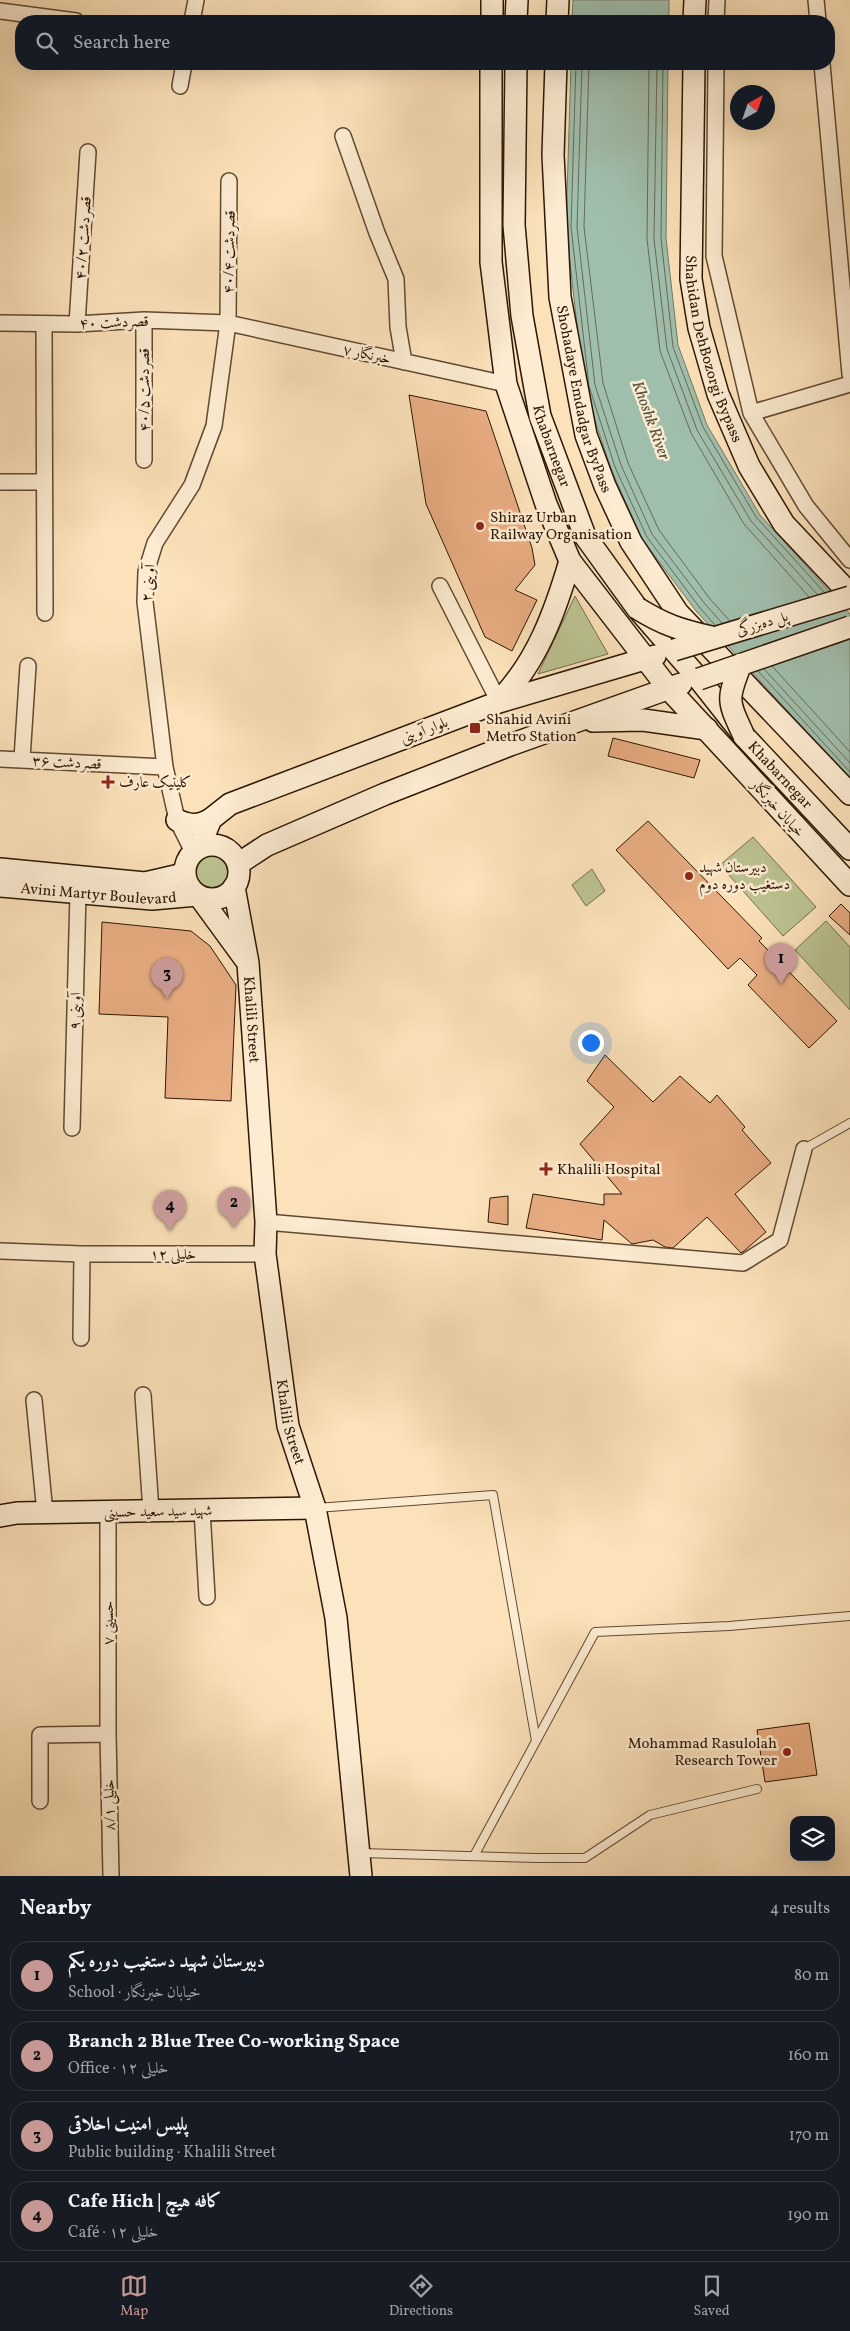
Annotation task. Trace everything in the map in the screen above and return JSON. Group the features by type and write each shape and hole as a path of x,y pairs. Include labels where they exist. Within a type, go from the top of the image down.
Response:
{"main road":[{"path":"492,0 492,15"},
{"path":"516,15 517,0"},
{"path":"557,15 558,0"},
{"path":"694,15 695,0"},
{"name":"Khabarnegar","path":"491,70 491,262 506,384 546,504 570,560 644,659 668,688 707,729"},
{"name":"Khabarnegar","path":"516,70 514,225 522,316 540,416 585,536 636,608 699,679 744,736 850,849"},
{"name":"Shohadaye Emdadgar ByPass","path":"556,70 554,155 560,297 586,435 605,486 631,542 678,613 850,794"},
{"name":"Shahidan DehBozorgi Bypass","path":"694,70 691,279 699,328 718,394 749,466 784,524 850,596"},
{"path":"499,702 515,685 539,646 559,600 570,560"},
{"name":"پل ده‌بزرگی","path":"674,650 850,596"},
{"path":"636,608 660,623 714,638"},
{"path":"238,864 267,845 385,794 576,721 850,627"},
{"name":"بلوار آوینی","path":"196,850 212,819 230,804 499,702 674,650"},
{"path":"741,664 730,692 731,708 744,736"},
{"path":"576,721 643,720 707,729"},
{"name":"خیابان خبرنگار","path":"707,729 850,885"},
{"path":"176,820 185,824 198,825 212,819"},
{"path":"198,896 206,899 219,898 234,887 238,880 238,864 231,852 219,846 205,845 196,850 186,862 184,874 188,886 198,896 248,963"},
{"name":"Avini Martyr Boulevard","path":"0,870 145,883 184,874"},
{"name":"Avini Martyr Boulevard","path":"0,886 152,899 198,896"},
{"name":"Khalili Street","path":"234,887 248,963 266,1222 265,1254 288,1426 315,1508 336,1618 361,1876"},
{"name":"شهید سید سعید حسینی","path":"0,1516 45,1513 315,1508"}],"street":[{"path":"193,15 196,0"},
{"path":"716,0 716,15"},
{"path":"816,0 817,15"},
{"path":"0,12 25,15"},
{"path":"180,86 183,70"},
{"path":"716,70 714,256 751,413 806,506 850,560"},
{"path":"823,70 850,374"},
{"path":"343,136 376,233 396,279 398,327 404,362"},
{"name":"۴۰/۲ قصردشت","path":"77,324 88,152"},
{"name":"۴۰/۴ قصردشت","path":"228,323 229,181"},
{"name":"۴۰ قصردشت","path":"0,324 77,324 144,320 228,323"},
{"name":"۴۰/۵ قصردشت","path":"144,320 144,460"},
{"name":"۷ خبرنگار","path":"228,323 506,384"},
{"name":"۲ آوینی","path":"196,850 176,820 165,767 145,602 146,572 155,543 192,485 214,426 228,323"},
{"path":"44,324 45,613"},
{"path":"751,413 850,384"},
{"path":"0,482 44,482"},
{"path":"440,586 499,702"},
{"path":"22,759 28,666"},
{"name":"۳۶ قصردشت","path":"0,759 165,767"},
{"name":"۹ آوینی","path":"72,1128 78,893"},
{"path":"266,1222 743,1263 780,1240 804,1149"},
{"name":"۱۲ خلیلی","path":"0,1250 82,1254 265,1254"},
{"path":"81,1338 82,1254"},
{"path":"143,1395 152,1511"},
{"path":"34,1400 45,1513"},
{"path":"202,1510 207,1596"},
{"name":"۷ حسینی","path":"108,1512 108,1734"},
{"path":"40,1801 40,1735 108,1734"},
{"name":"۸/۱ خلیلی","path":"108,1734 111,1876"}],"lane":[{"path":"804,1149 850,1123"},
{"path":"315,1508 493,1495 536,1741"},
{"path":"474,1856 594,1632 729,1626 850,1616"},
{"path":"359,1853 585,1858 650,1815 757,1790"}],"green space":[{"path":"575,596 608,654 538,674"},
{"path":"753,837 816,907 783,936 720,865"},
{"path":"216,851 223,854 229,860 232,871 231,879 223,888 216,891 208,891 201,888 193,879 192,867 195,860 204,852"},
{"path":"592,869 605,891 586,906 572,885"},
{"path":"826,921 850,947 850,1010 795,950"}],"water":[{"path":"573,0 669,0 669,15 572,15"},
{"name":"Khoshk River","path":"571,70 668,70 666,238 678,345 707,425 760,515 850,614 850,779 696,611 642,539 611,469 584,387 566,227"}],"building":[{"name":"Shiraz Urban Railway Organisation","path":"409,395 486,411 532,548 535,565 515,590 537,600 512,651 485,637 426,504"},
{"path":"613,738 700,760 694,778 608,756"},
{"path":"648,821 762,938 759,941 837,1021 809,1048 748,985 757,975 740,958 728,969 616,850"},
{"path":"841,904 850,913 850,935 829,916"},
{"path":"102,922 191,931 210,946 236,985 231,1101 165,1098 168,1017 99,1014"},
{"path":"605,1055 653,1102 680,1076 710,1103 717,1095 745,1127 742,1130 771,1163 735,1194 766,1232 744,1251 741,1253 707,1217 673,1248 665,1247 653,1240 632,1244 604,1220 602,1240 526,1228 533,1194 604,1205 604,1194 622,1194 580,1144 614,1107 587,1081"},
{"path":"508,1196 508,1225 488,1222 490,1198"},
{"name":"Mohammad Rasulolah Research Tower","path":"809,1723 817,1775 765,1782 757,1730"}],"place":[{"name":"Shiraz Urban Railway Organisation","path":"480,526"},
{"name":"Shahid Avini Metro Station","path":"475,728"},
{"name":"کلینیک عارف","path":"108,782"},
{"name":"دبیرستان شهید دستغیب دوره دوم","path":"689,876"},
{"name":"دبیرستان شهید دستغیب دوره یکم","path":"781,984"},
{"name":"پلیس امنیت اخلاقی","path":"167,999"},
{"name":"Khalili Hospital","path":"546,1169"},
{"name":"Branch 2 Blue Tree Co-working Space","path":"234,1228"},
{"name":"Cafe Hich | کافه هیچ","path":"170,1231"},
{"name":"Mohammad Rasulolah Research Tower","path":"787,1752"}]}
